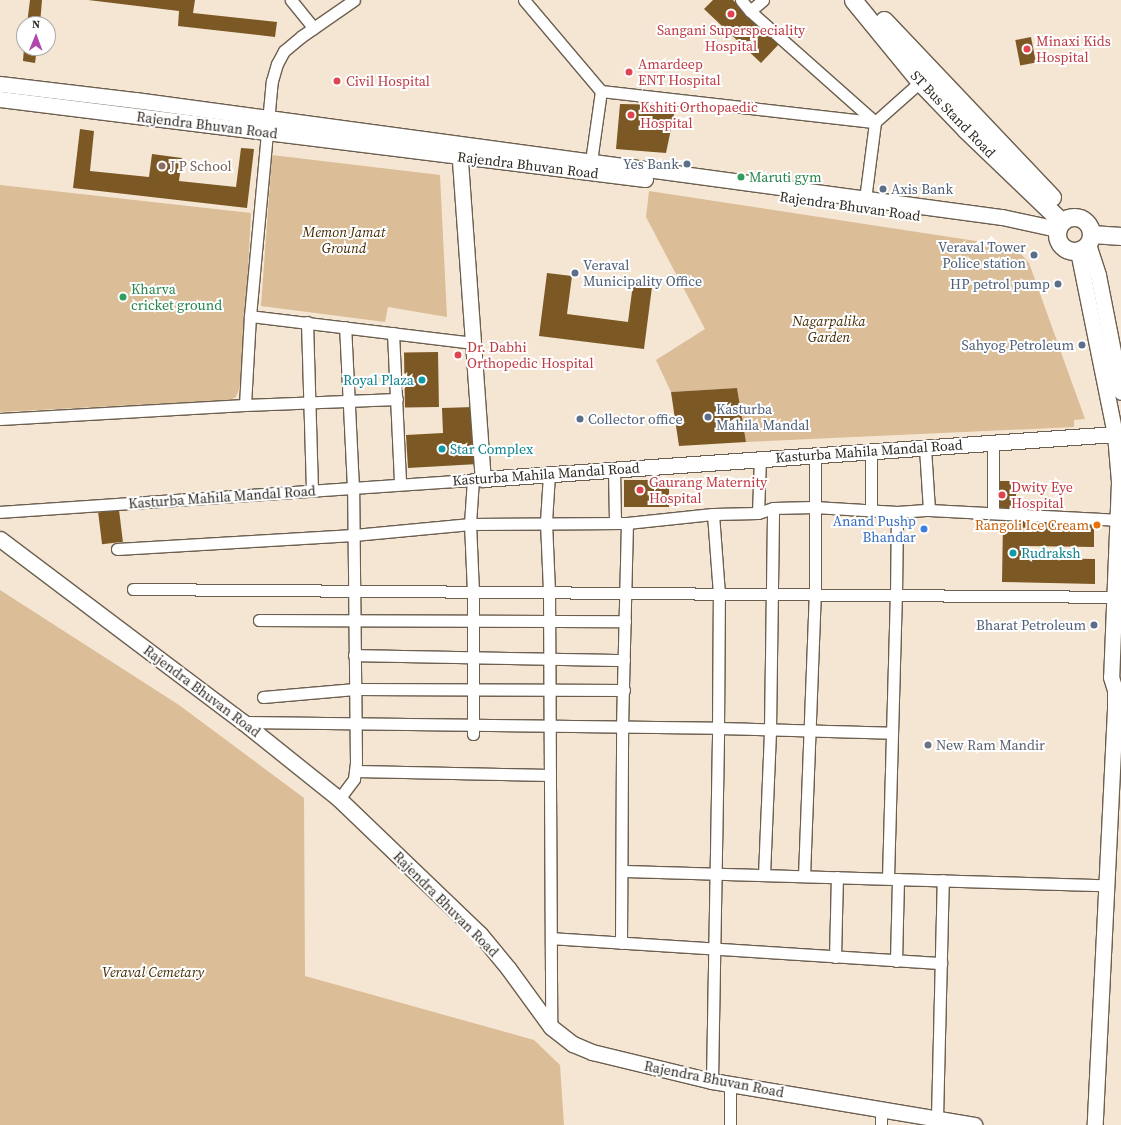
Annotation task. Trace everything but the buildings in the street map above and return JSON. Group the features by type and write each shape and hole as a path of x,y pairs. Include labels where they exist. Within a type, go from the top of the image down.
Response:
{"main road":[{"name":"ST Bus Stand Road","path":"853,0 920,82 1061,226"},
{"name":"ST Bus Stand Road","path":"867,0 1061,226"},
{"path":"1085,243 1090,229 1084,220 1061,226 1061,246 1066,249 1085,243 1121,236"}],"street":[{"path":"291,0 314,28"},
{"path":"244,405 250,316 272,81 277,64 284,51 354,0"},
{"path":"524,0 601,91 875,122"},
{"path":"741,0 750,10 875,122"},
{"path":"750,10 762,0"},
{"path":"865,203 875,122 920,82"},
{"path":"0,84 268,117 459,150 474,343 478,479 470,524 473,592 473,730"},
{"path":"590,167 601,91"},
{"name":"Rajendra Bhuvan Road","path":"0,99 266,133 459,150 865,203 1061,226"},
{"path":"152,118 154,102"},
{"path":"1085,243 1098,276 1121,392"},
{"path":"1085,243 1118,434 1119,482 1117,597 1111,677 1118,709 1106,885 1095,1125"},
{"path":"250,316 474,343"},
{"path":"306,322 312,490"},
{"path":"339,799 350,786 356,771 353,488 345,327"},
{"path":"393,333 400,484"},
{"path":"0,419 397,398"},
{"name":"Kasturba Mahila Mandal Road","path":"0,512 1118,434"},
{"path":"993,512 994,443"},
{"path":"925,448 929,510"},
{"path":"871,451 871,509"},
{"path":"804,876 816,594 814,507 815,455"},
{"path":"758,513 760,459"},
{"path":"614,470 621,523 626,593 622,727 621,943"},
{"path":"549,474 546,522 549,592 550,690 551,1027"},
{"path":"118,549 354,535 470,524 546,522 621,523 713,514 758,513 773,508 814,507 871,509 897,512 929,510 993,512 1119,520"},
{"path":"764,875 770,730 773,508"},
{"path":"896,960 893,879 892,733 897,512"},
{"path":"712,1081 719,594 713,514"},
{"name":"Rajendra Bhuvan Road","path":"0,539 243,722 339,799 480,934 508,968 551,1027 573,1044 592,1052 712,1081 974,1125"},
{"path":"134,589 1117,597"},
{"path":"259,620 625,621"},
{"path":"354,655 624,660"},
{"path":"1115,690 1120,679 1121,671"},
{"path":"263,697 355,688 624,690"},
{"path":"243,722 355,724 473,730 550,726 718,728 892,733"},
{"path":"356,771 550,774"},
{"path":"622,871 1106,885"},
{"path":"835,957 838,877"},
{"path":"937,1118 943,880"},
{"path":"551,938 940,964"},
{"path":"730,1084 730,1125"},
{"path":"881,1109 881,1125"}],"green space":[{"name":"Memon Jamat Ground","path":"272,155 440,175 447,317 388,307 385,322 261,306"},
{"name":"Kharva cricket ground","path":"0,185 251,213 242,381 236,397 230,400 0,412"},
{"name":"Nagarpalika Garden","path":"649,191 1015,247 1029,263 1085,419 1074,420 1074,427 746,442 737,388 671,392 656,360 705,329 646,217"},
{"name":"Veraval Cemetary","path":"0,590 179,705 304,798 305,976 534,1040 560,1065 564,1125 0,1125"}],"place":[{"name":"Sangani Superspeciality Hospital","path":"731,14"},
{"name":"Minaxi Kids Hospital","path":"1027,49"},
{"name":"Amardeep ENT Hospital","path":"629,72"},
{"name":"Civil Hospital","path":"337,81"},
{"name":"Kshiti Orthopaedic Hospital","path":"631,115"},
{"name":"Yes Bank","path":"687,164"},
{"name":"J P School","path":"162,166"},
{"name":"Maruti gym","path":"741,177"},
{"name":"Axis Bank","path":"883,189"},
{"name":"Veraval Tower Police station","path":"1034,255"},
{"name":"Veraval Municipality Office","path":"575,273"},
{"name":"HP petrol pump","path":"1058,284"},
{"name":"Kharva cricket ground","path":"123,297"},
{"name":"Sahyog Petroleum","path":"1082,345"},
{"name":"Dr. Dabhi Orthopedic Hospital","path":"458,355"},
{"name":"Royal Plaza","path":"422,380"},
{"name":"Kasturba Mahila Mandal","path":"708,417"},
{"name":"Collector office","path":"580,419"},
{"name":"Star Complex","path":"442,449"},
{"name":"Gaurang Maternity Hospital","path":"640,490"},
{"name":"Dwity Eye Hospital","path":"1002,495"},
{"name":"Rangoli Ice Cream","path":"1097,525"},
{"name":"Anand Pushp Bhandar","path":"924,529"},
{"name":"Rudraksh","path":"1013,553"},
{"name":"Bharat Petroleum","path":"1094,625"},
{"name":"New Ram Mandir","path":"928,745"}]}
